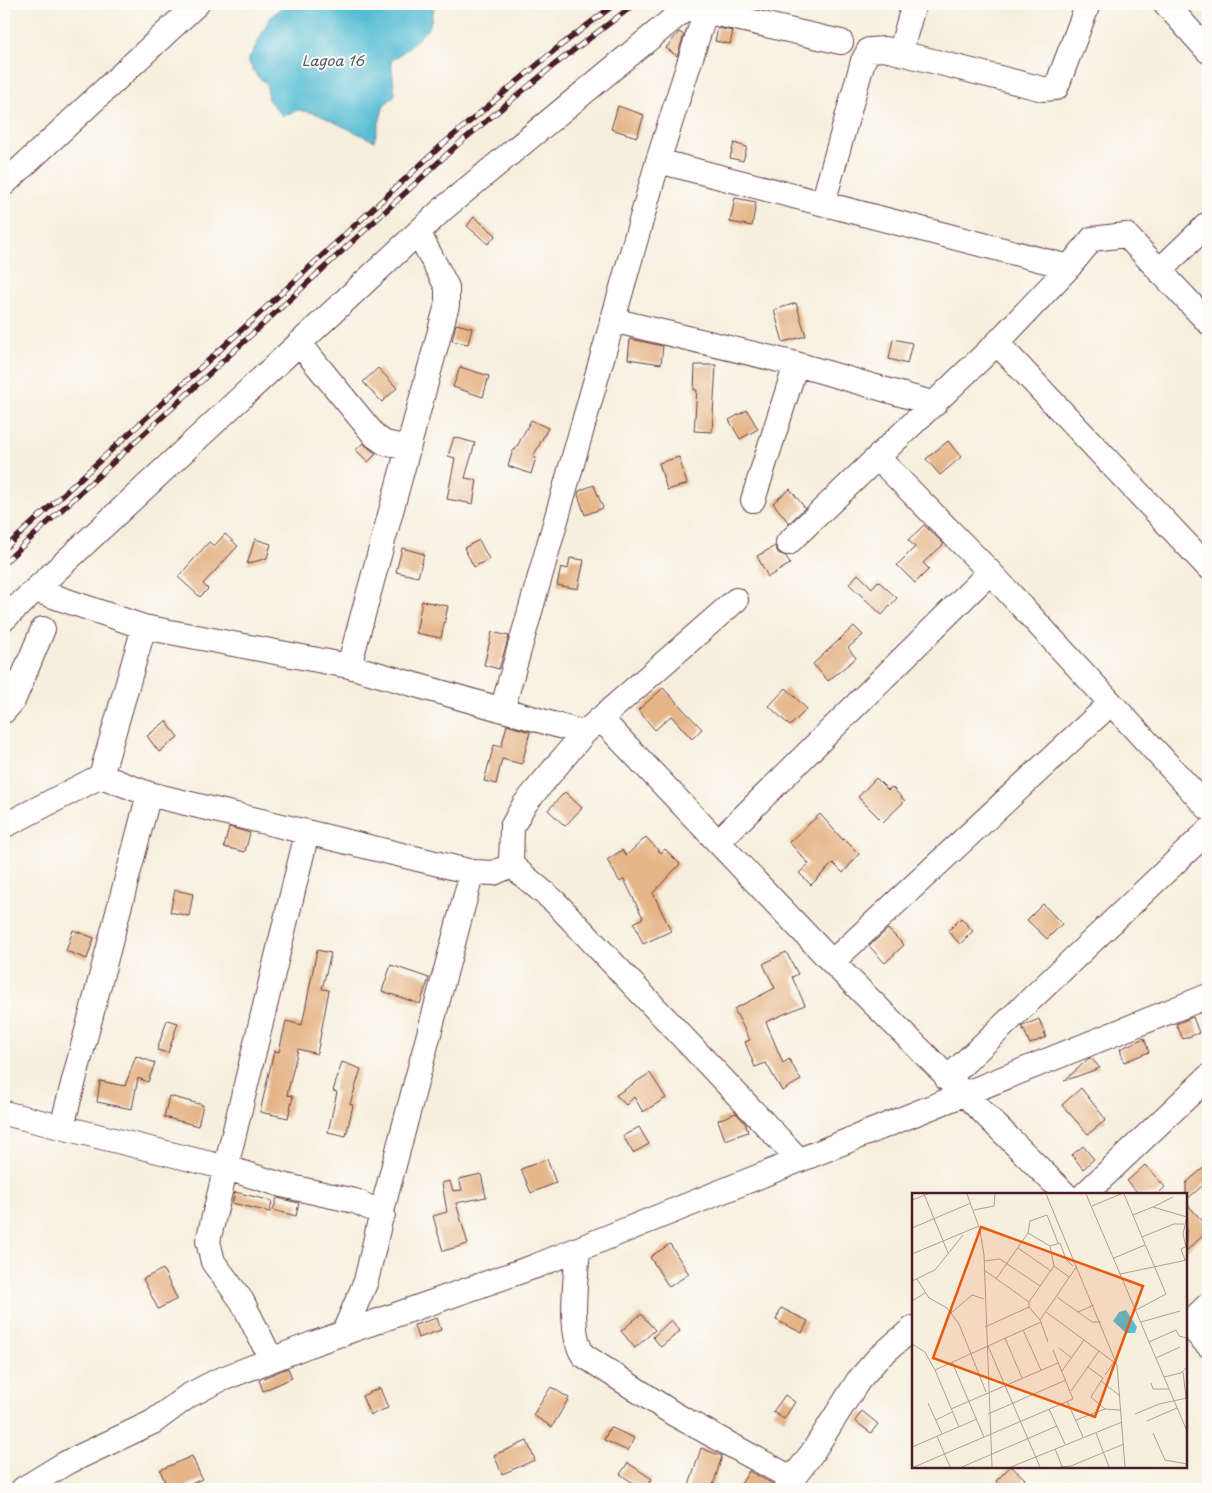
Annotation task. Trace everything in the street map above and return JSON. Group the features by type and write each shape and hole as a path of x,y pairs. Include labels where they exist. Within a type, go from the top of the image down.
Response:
{"street":[{"path":"4,184 197,4"},
{"path":"900,53 914,4"},
{"path":"823,203 863,61 869,50 885,49 1042,89 1056,88 1088,4"},
{"path":"1166,4 1208,51"},
{"path":"701,6 841,42"},
{"path":"502,710 701,6"},
{"path":"4,619 418,232 553,116 701,6"},
{"path":"658,161 1069,267"},
{"path":"1159,271 1208,224"},
{"path":"349,666 447,305 447,287 418,232"},
{"path":"788,543 997,343 1069,267 1092,239 1126,235 1208,322"},
{"path":"612,320 796,364 935,404"},
{"path":"299,343 376,436 386,443 408,448"},
{"path":"997,343 1208,567"},
{"path":"753,500 796,364"},
{"path":"878,458 990,572 1208,808"},
{"path":"718,842 990,572"},
{"path":"35,590 144,627 349,666 502,710 592,726 718,842 832,962 1064,1193"},
{"path":"510,865 512,827 524,805 592,726 736,600"},
{"path":"4,826 101,776 144,627"},
{"path":"4,711 13,701 43,630"},
{"path":"832,962 1110,704"},
{"path":"101,776 149,794 472,872 494,872 510,865"},
{"path":"62,1126 149,794"},
{"path":"956,1087 1208,831"},
{"path":"271,1359 242,1301 213,1262 208,1249 208,1241 307,833"},
{"path":"510,865 555,902 777,1139 798,1159"},
{"path":"343,1334 366,1281 389,1186 472,872"},
{"path":"23,1489 70,1460 153,1422 195,1392 271,1359 578,1249 798,1159 956,1087 1208,996"},
{"path":"1087,1193 1208,1077"},
{"path":"4,1112 227,1168 282,1185 355,1201 382,1214"},
{"path":"774,1169 777,1139"},
{"path":"355,1201 389,1186"},
{"path":"578,1249 576,1330 578,1347 583,1355 674,1414 789,1484 817,1446 858,1382 878,1358 912,1329"},
{"path":"1208,1305 1187,1323 1208,1345"}],"water":[{"name":"Lagoa 16","path":"285,4 435,4 429,27 391,61 395,95 384,105 374,141 315,113 298,110 283,116 268,100 267,84 257,76 248,61 270,18"}],"building":[{"path":"718,28 733,31 730,44 715,41"},
{"path":"679,32 684,35 677,56 666,48"},
{"path":"618,106 644,115 637,137 611,129"},
{"path":"734,143 747,147 743,161 730,158"},
{"path":"735,198 756,202 752,226 730,222"},
{"path":"474,217 496,235 488,244 467,226"},
{"path":"796,303 806,336 783,342 774,310"},
{"path":"456,324 472,328 468,344 452,341"},
{"path":"630,339 663,346 661,364 628,359"},
{"path":"893,339 912,343 907,364 889,359"},
{"path":"695,365 716,365 712,432 694,431 697,390 694,390"},
{"path":"460,367 489,376 483,397 453,387"},
{"path":"378,368 397,388 382,402 363,382"},
{"path":"747,410 758,429 740,439 729,420"},
{"path":"531,420 548,428 533,457 536,458 531,474 508,466 513,450 515,450"},
{"path":"454,437 475,443 465,478 477,480 473,504 447,499 455,458 448,456"},
{"path":"948,441 961,457 940,475 926,459"},
{"path":"363,443 376,454 368,462 356,450"},
{"path":"679,457 687,484 667,490 659,463"},
{"path":"594,485 603,508 585,515 578,495 579,491"},
{"path":"790,489 805,508 789,523 773,503"},
{"path":"924,525 944,544 923,563 929,569 915,583 897,565 915,547 908,540"},
{"path":"225,534 238,546 203,584 208,589 200,597 178,577 209,542 214,546"},
{"path":"255,539 271,544 267,558 247,564"},
{"path":"479,540 489,559 474,567 464,548"},
{"path":"775,546 778,553 786,556 790,564 768,577 757,556"},
{"path":"402,548 424,554 418,577 396,572"},
{"path":"570,558 584,560 578,589 557,585 561,567 568,569"},
{"path":"858,574 872,588 878,581 897,598 882,615 849,584"},
{"path":"422,601 448,606 441,638 416,633"},
{"path":"854,626 863,635 848,648 856,658 828,681 813,664"},
{"path":"492,632 509,636 499,669 484,665"},
{"path":"663,688 702,729 692,739 671,716 655,730 638,710"},
{"path":"786,688 807,709 790,726 769,706"},
{"path":"166,721 178,737 159,752 147,736"},
{"path":"507,725 530,732 522,764 502,759 496,784 484,781 494,745 501,747"},
{"path":"876,778 888,790 892,787 905,801 883,822 858,797"},
{"path":"565,792 582,808 565,826 548,810"},
{"path":"820,814 843,840 859,854 843,873 833,863 811,885 799,873 809,864 789,842"},
{"path":"229,827 250,833 245,852 224,847"},
{"path":"646,837 661,853 665,849 680,864 653,893 671,931 643,944 634,923 643,918 624,879 620,882 607,860 622,850 626,856"},
{"path":"175,890 193,894 189,916 170,912"},
{"path":"1043,904 1062,924 1047,939 1027,920"},
{"path":"961,918 973,931 960,944 948,931"},
{"path":"888,929 904,945 885,963 869,946"},
{"path":"73,930 94,938 87,959 66,951"},
{"path":"317,950 331,953 322,989 329,990 317,1054 298,1049 287,1095 293,1096 288,1118 260,1112 274,1051 279,1052 286,1021 302,1025"},
{"path":"786,952 798,974 792,977 805,1005 766,1022 783,1063 789,1059 801,1080 782,1091 766,1063 755,1067 745,1042 750,1040 734,1009 775,988 763,964"},
{"path":"391,965 429,978 420,1004 382,991"},
{"path":"1193,1017 1199,1033 1183,1039 1176,1024"},
{"path":"1039,1019 1046,1037 1030,1044 1022,1026"},
{"path":"167,1020 178,1023 168,1053 157,1050"},
{"path":"1144,1038 1149,1052 1124,1062 1120,1049"},
{"path":"136,1056 155,1063 148,1082 138,1078 132,1109 97,1102 100,1081 125,1086"},
{"path":"1091,1058 1100,1068 1064,1081 1088,1059"},
{"path":"342,1062 361,1069 350,1104 353,1105 346,1136 328,1132 337,1092 333,1091"},
{"path":"650,1073 666,1098 643,1112 634,1097 626,1105 616,1095"},
{"path":"1081,1088 1106,1120 1088,1134 1062,1105"},
{"path":"169,1096 203,1105 198,1126 164,1117"},
{"path":"736,1113 745,1123 748,1132 725,1140 718,1120"},
{"path":"639,1127 649,1144 633,1153 623,1136"},
{"path":"1083,1146 1094,1159 1083,1169 1072,1155"},
{"path":"547,1159 556,1183 531,1193 521,1169"},
{"path":"1208,1164 1208,1181 1187,1199 1186,1183"},
{"path":"1145,1165 1165,1187 1159,1193 1138,1193 1127,1181"},
{"path":"481,1174 486,1197 456,1203 468,1244 443,1251 433,1216 447,1212 442,1183 450,1181 453,1191 462,1190 459,1179"},
{"path":"235,1192 272,1201 270,1212 232,1203"},
{"path":"277,1198 299,1203 296,1216 273,1210"},
{"path":"1187,1204 1208,1227 1208,1231 1187,1250"},
{"path":"670,1244 689,1274 669,1287 650,1257"},
{"path":"163,1269 177,1299 158,1309 143,1279"},
{"path":"781,1308 808,1321 802,1333 776,1320"},
{"path":"641,1314 655,1330 635,1348 621,1331"},
{"path":"437,1318 441,1330 418,1338 414,1325"},
{"path":"671,1320 680,1331 661,1347 653,1337"},
{"path":"288,1368 292,1378 263,1391 259,1380"},
{"path":"551,1387 569,1398 552,1427 533,1415"},
{"path":"380,1388 388,1408 370,1415 362,1396"},
{"path":"785,1395 795,1402 784,1419 773,1412"},
{"path":"862,1411 878,1424 871,1433 855,1421"},
{"path":"610,1427 634,1438 628,1451 604,1440"},
{"path":"527,1441 535,1460 502,1474 494,1455"},
{"path":"701,1448 722,1456 712,1489 688,1489"},
{"path":"192,1456 202,1479 179,1489 168,1489 160,1470"},
{"path":"628,1463 652,1479 645,1489 642,1489 620,1474"},
{"path":"1009,1468 1013,1468 1025,1479 1015,1489 1005,1489 996,1481"},
{"path":"749,1471 773,1484 771,1489 738,1489"}],"railway":[{"path":"4,549 443,144 556,49 615,4"},
{"path":"4,563 456,146 554,65 635,4"}]}
